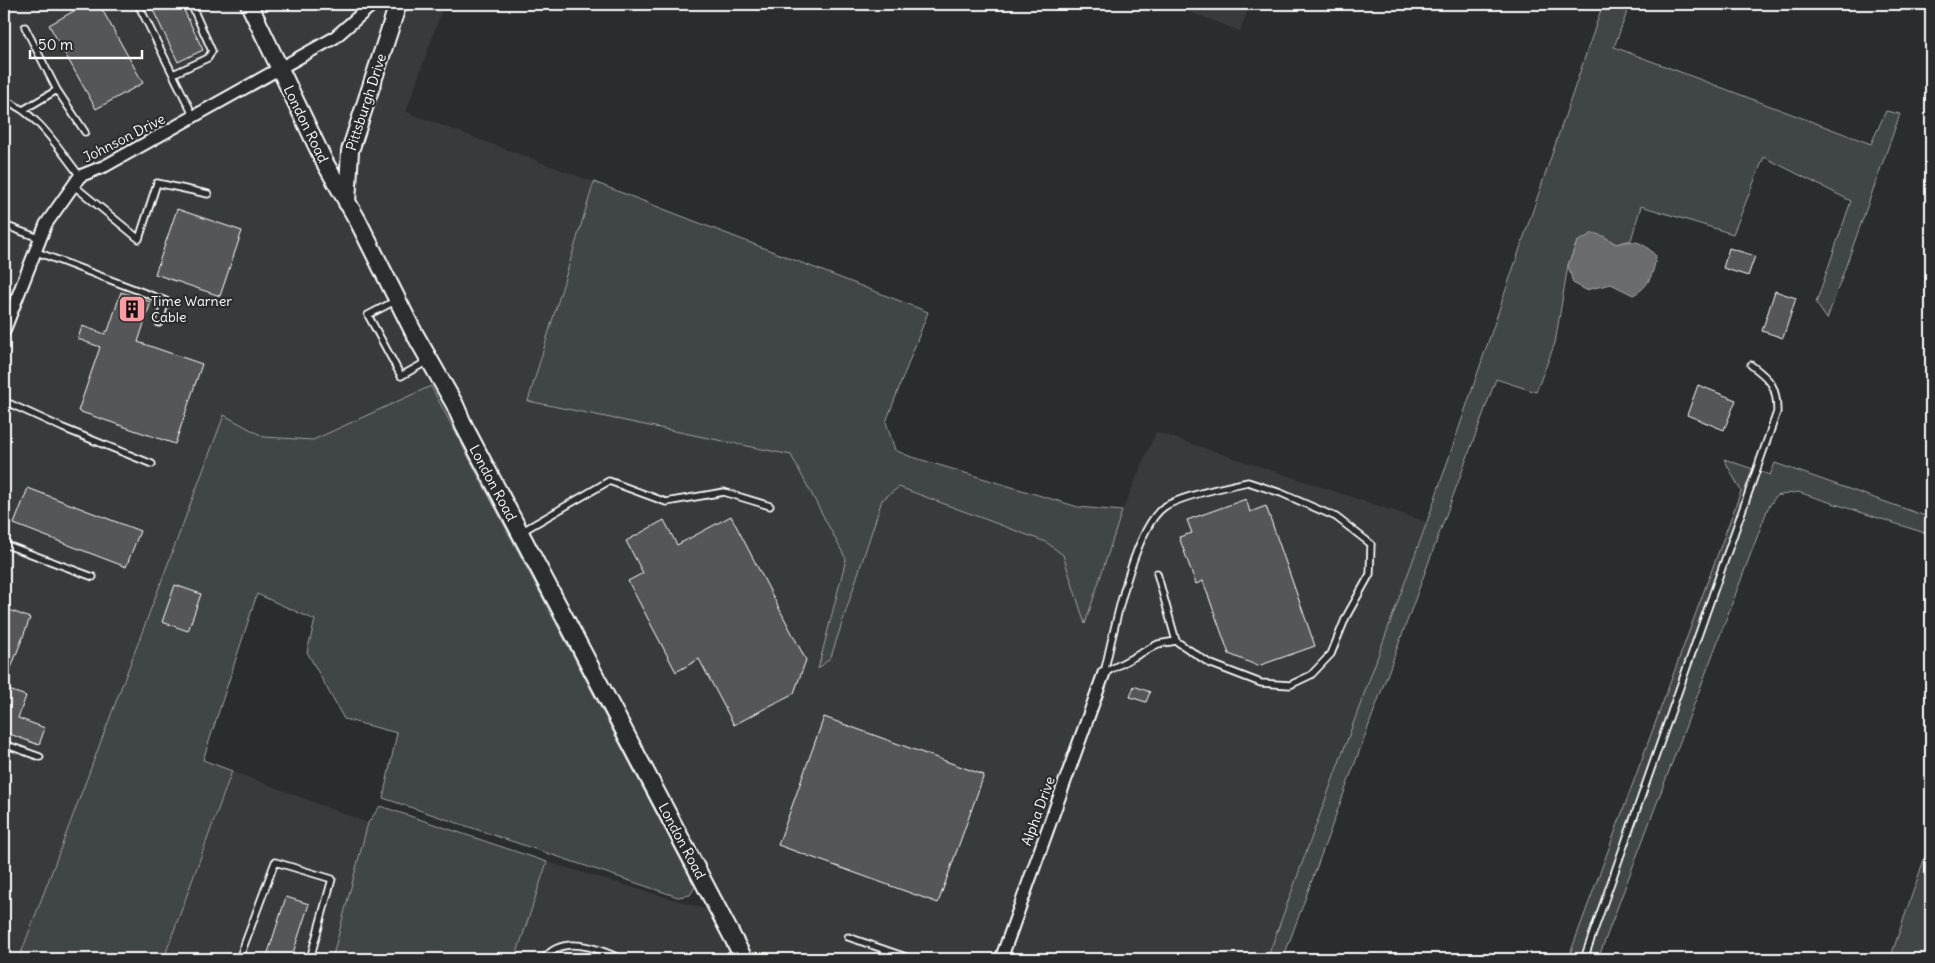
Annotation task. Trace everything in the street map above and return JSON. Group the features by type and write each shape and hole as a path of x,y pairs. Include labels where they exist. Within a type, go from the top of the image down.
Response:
{"street":[{"name":"London Road","path":"249,4 325,162 455,406 744,959"},
{"path":"280,69 334,38 373,4"},
{"name":"Pittsburgh Drive","path":"347,203 350,151 398,4"},
{"name":"Johnson Drive","path":"76,181 280,69"},
{"path":"4,331 39,238 46,224 76,181"},
{"name":"Alpha Drive","path":"1001,959 1104,673"}],"lane":[{"path":"138,4 194,117"},
{"path":"173,74 208,58 212,52 190,4"},
{"path":"25,27 57,90 85,132"},
{"path":"23,110 57,90"},
{"path":"4,100 23,110 39,123 76,181 139,239 157,183 208,194"},
{"path":"4,225 39,238"},
{"path":"34,251 166,301 159,323"},
{"path":"398,300 368,315 401,376 430,360"},
{"path":"1584,959 1777,412 1777,393 1765,375 1751,365"},
{"path":"4,401 63,428 152,464"},
{"path":"520,533 609,481 666,502 724,492 770,506"},
{"path":"1104,673 1129,572 1148,524 1164,507 1226,486 1248,482 1281,493 1336,517 1371,544 1370,574 1346,617 1331,654 1311,675 1290,685 1261,683 1209,663 1176,641 1157,573"},
{"path":"4,544 93,578"},
{"path":"1104,673 1158,644 1176,641"},
{"path":"4,744 40,757"},
{"path":"239,959 275,862 332,878 310,959"},
{"path":"848,937 912,959"},
{"path":"544,959 549,952 566,945 589,947 621,959"}],"shaded area":[{"path":"4,4 444,4 406,112 594,182 528,401 791,454 846,559 818,668 831,657 882,500 899,487 1046,542 1063,555 1085,623 1122,511 1156,432 1427,522 1267,959 515,959 547,862 706,909 431,386 313,440 264,437 224,415 20,956 29,959 4,959"},
{"path":"1169,4 1250,4 1240,31"},
{"path":"1603,4 1630,4 1614,47 1871,144 1886,111 1900,114 1827,319 1816,303 1851,201 1764,157 1733,234 1641,206 1631,240 1616,244 1603,236 1577,242 1568,265 1555,343 1536,392 1496,379 1283,959 1267,959 1427,522"},
{"path":"594,182 928,312 886,422 895,450 909,456 1078,507 1122,511 1085,624 1063,555 1046,542 899,487 882,500 831,657 818,669 846,559 791,455 528,401"},
{"path":"1593,233 1603,236 1616,244 1638,242 1647,247 1656,256 1650,279 1643,288 1633,295 1611,284 1586,290 1573,283 1568,265 1577,242"},
{"path":"431,386 695,887 690,895 678,897 383,798 397,733 344,719 307,652 315,620 257,594 203,760 232,771 164,958 29,959 20,956 224,415 264,437 313,440"},
{"path":"1724,459 1770,475 1775,463 1931,518 1931,535 1798,492 1776,496 1768,508 1598,959 1568,959 1741,491"},
{"path":"232,771 368,823 332,959 160,959 164,958"},
{"path":"380,806 547,862 515,959 332,959 368,823"},
{"path":"1931,839 1931,959 1890,959"}],"building":[{"path":"86,4 99,4 143,83 96,109 49,25"},
{"path":"150,4 181,4 203,50 178,62"},
{"path":"177,209 242,231 220,296 155,274"},
{"path":"1729,248 1755,256 1748,276 1723,268"},
{"path":"1775,291 1796,298 1783,338 1762,331"},
{"path":"121,292 151,302 138,342 202,364 175,444 78,411 100,347 78,339 82,326 105,334 108,331"},
{"path":"1698,385 1736,400 1724,430 1687,415"},
{"path":"28,488 140,531 126,567 14,524"},
{"path":"1246,499 1250,512 1266,506 1315,646 1258,666 1229,654 1203,581 1196,584 1179,537 1192,533 1187,520"},
{"path":"731,516 806,660 794,693 734,725 699,659 676,672 628,581 643,573 626,541 664,520 677,545"},
{"path":"175,585 201,594 188,631 162,622"},
{"path":"4,608 30,618 5,684 4,684"},
{"path":"1134,686 1150,692 1146,702 1130,697"},
{"path":"9,690 26,696 18,718 45,728 39,745 7,733 4,727 4,703"},
{"path":"824,717 984,775 938,903 778,845"},
{"path":"286,897 309,904 291,959 266,959"}],"place":[{"name":"Time Warner Cable","path":"132,309"}]}
